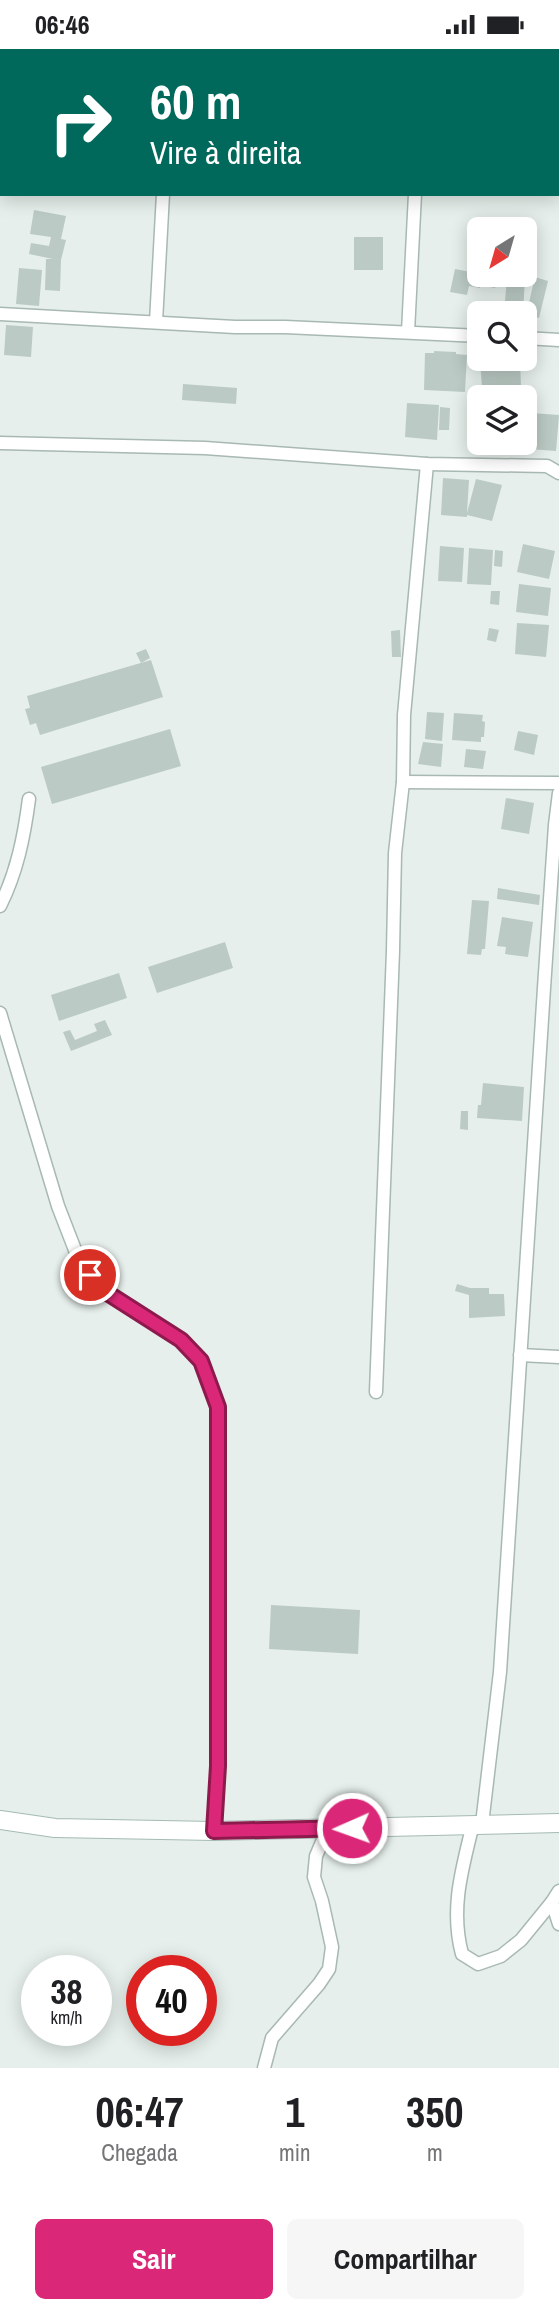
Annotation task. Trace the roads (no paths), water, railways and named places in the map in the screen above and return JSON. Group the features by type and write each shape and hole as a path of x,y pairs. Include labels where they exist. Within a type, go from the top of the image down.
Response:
{"street":[{"path":"156,322 163,196"},
{"path":"408,333 415,196"},
{"path":"0,314 467,335"},
{"path":"537,339 559,340"},
{"path":"0,443 205,448 427,464 547,466 559,473"},
{"path":"376,1392 393,951 394,853 403,782 404,715 427,464"},
{"path":"403,782 559,783"},
{"path":"555,1897 521,1940 501,1956 478,1964 462,1954 456,1922 457,1900 478,1824 500,1672 559,793"},
{"path":"0,906 23,844 29,799"},
{"path":"0,1013 58,1206 77,1255 90,1275 109,1294 181,1340 201,1361 218,1407 218,1766 214,1831"},
{"path":"520,1355 559,1357"},
{"path":"0,1821 55,1828 214,1831 559,1823"},
{"path":"264,2068 272,2038 329,1969 332,1947 314,1877 316,1856 328,1828"},
{"path":"555,1897 559,1924"}]}
